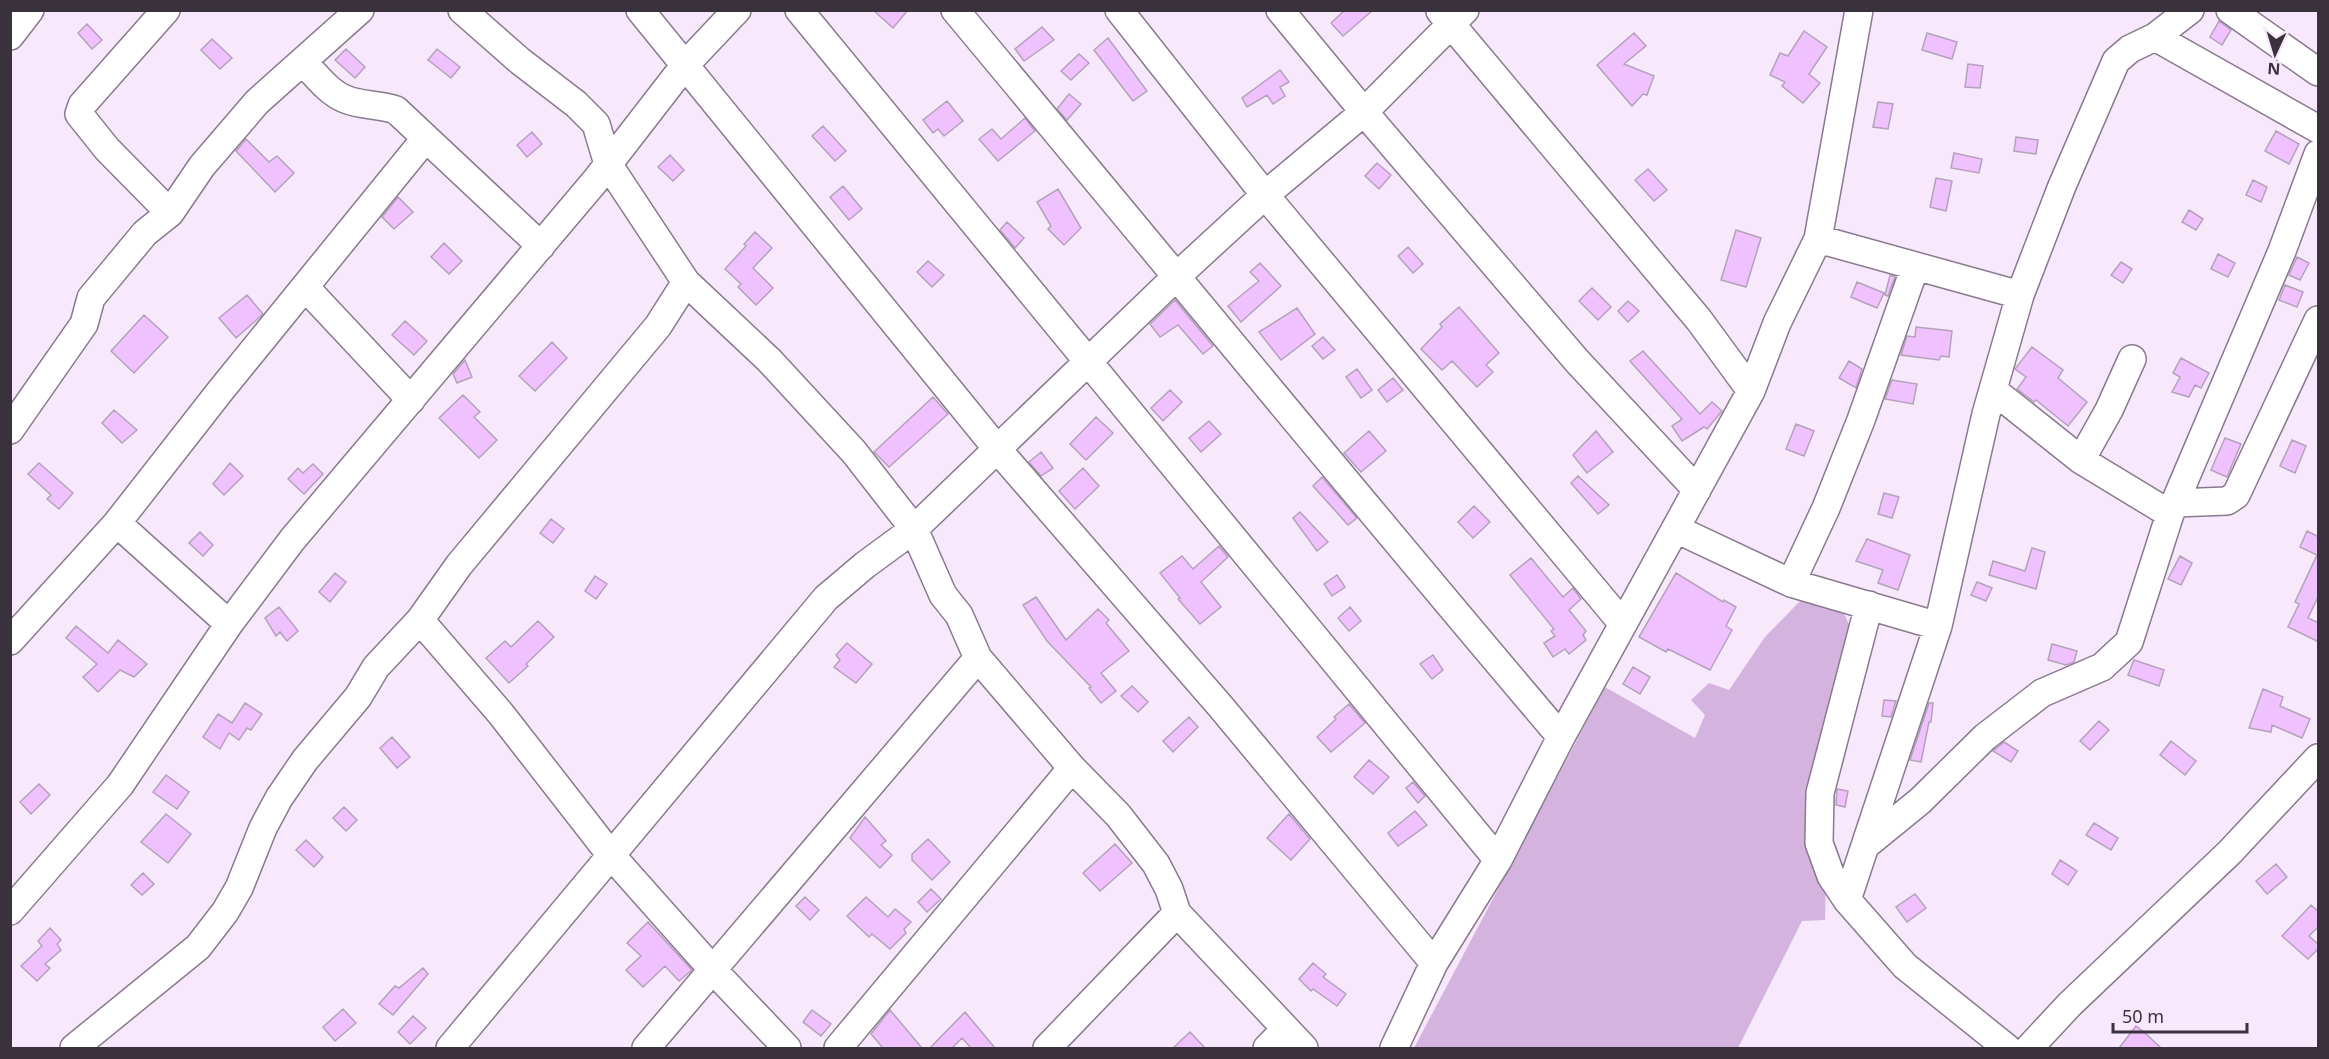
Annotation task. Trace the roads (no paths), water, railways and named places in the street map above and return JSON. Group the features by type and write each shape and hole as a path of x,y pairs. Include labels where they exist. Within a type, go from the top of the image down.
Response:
{"street":[{"path":"10,36 30,10"},
{"path":"166,10 82,105 79,114 107,149 170,213"},
{"path":"10,430 84,324 91,298 145,233 170,213 202,166 256,102 360,10"},
{"path":"462,10 596,123 609,164 686,282 769,360 838,435 914,530 943,595 959,615 978,658 1072,768 1118,815 1156,864 1177,913 1304,1048"},
{"path":"640,10 998,450 1221,706 1434,963"},
{"path":"10,911 120,785 229,624 292,540 541,246 609,164 686,65 737,10"},
{"path":"799,10 1498,860"},
{"path":"955,10 1378,521 1561,737"},
{"path":"1119,10 1265,195 1623,624"},
{"path":"1281,10 1364,112 1577,361 1697,490"},
{"path":"1394,1048 1434,963 1498,860 1561,737 1751,392 1777,322 1818,239 1859,10"},
{"path":"1847,900 1938,626 1993,390 2020,295 2062,186 2116,61 2130,49 2155,37 2190,10"},
{"path":"2230,10 2319,72"},
{"path":"450,1048 826,598 865,565 914,530 1177,276 1265,195 1364,112 1452,15 1698,320 1751,392"},
{"path":"2155,37 2319,129"},
{"path":"303,62 332,92 347,100 382,105 396,110 541,246"},
{"path":"10,641 117,523 221,390 425,139"},
{"path":"1866,844 1920,801 1985,737 2032,700 2042,693 2102,667 2129,642 2172,508 2282,251 2319,154"},
{"path":"1818,239 2020,295"},
{"path":"1791,583 1826,508 1861,420 1915,267"},
{"path":"74,1048 114,1013 198,947 240,888 263,828 279,798 305,760 358,697 376,667 420,620 459,566 658,327 686,282"},
{"path":"305,287 411,400"},
{"path":"1993,390 2081,460 2172,508 2227,501 2236,495 2319,320"},
{"path":"2081,460 2109,410 2132,359"},
{"path":"117,523 229,624"},
{"path":"1676,528 1791,583 1938,626"},
{"path":"1869,605 1820,793 1819,843 1831,876 1847,900 1905,966 2007,1048"},
{"path":"420,620 501,714 610,854 713,970 787,1048"},
{"path":"646,1048 978,658"},
{"path":"2029,1048 2070,1004 2229,852 2319,758"},
{"path":"846,1046 1072,768"},
{"path":"1047,1048 1177,913"},
{"path":"1267,1048 1286,1029"}]}
